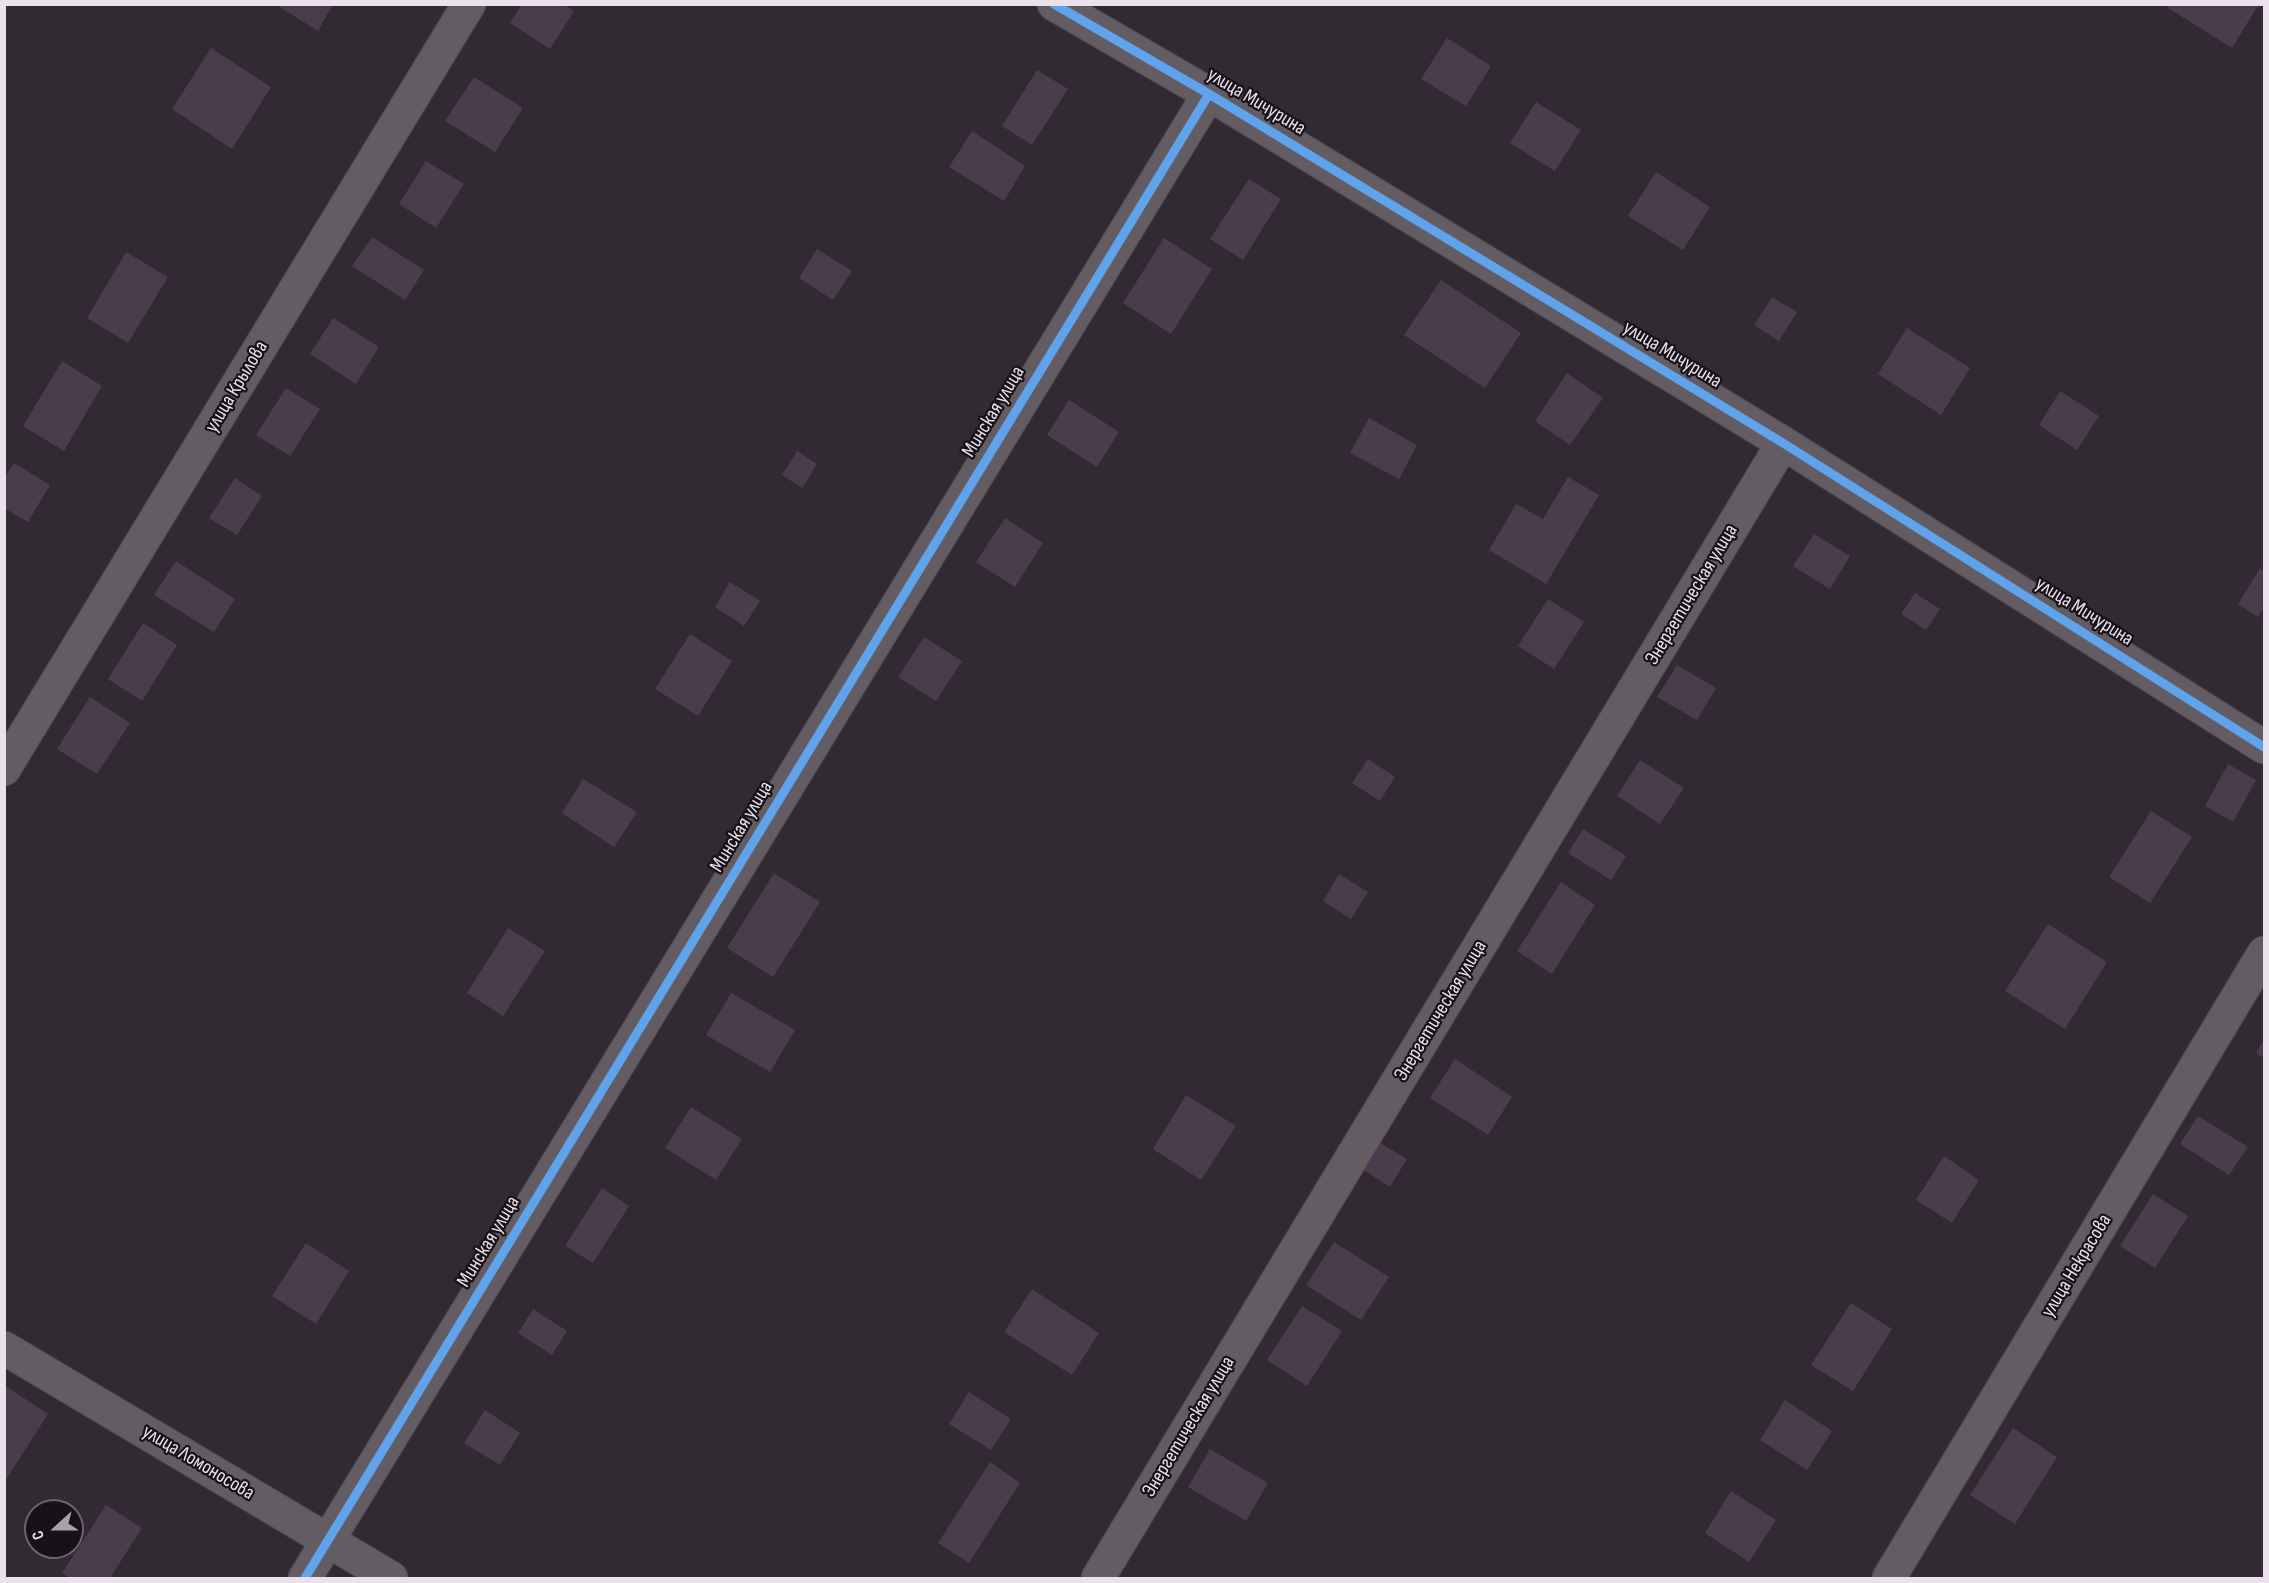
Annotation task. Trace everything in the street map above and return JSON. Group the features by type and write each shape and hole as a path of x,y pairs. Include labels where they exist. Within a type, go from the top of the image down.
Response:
{"street":[{"name":"улица Крылова","path":"4,769 469,4"},
{"name":"улица Мичурина","path":"1054,4 1209,94 1783,443 2265,747"},
{"name":"Минская улица","path":"305,1578 1209,94"},
{"name":"Энергетическая улица","path":"1098,1578 1783,443"},
{"name":"улица Некрасова","path":"1889,1578 2265,953"},
{"name":"улица Ломоносова","path":"4,1348 391,1578"}],"building":[{"path":"275,4 333,4 318,31"},
{"path":"522,4 563,4 574,11 550,49 510,23"},
{"path":"2170,4 2259,4 2232,48 2168,8"},
{"path":"1447,38 1491,66 1466,106 1421,79"},
{"path":"211,48 271,87 232,149 172,109"},
{"path":"1037,70 1068,89 1032,145 1002,126"},
{"path":"474,77 523,108 495,152 445,121"},
{"path":"1536,102 1581,130 1555,171 1510,143"},
{"path":"972,131 1025,166 1004,201 949,167"},
{"path":"426,161 464,184 436,228 399,204"},
{"path":"1656,172 1710,207 1683,250 1628,216"},
{"path":"1249,179 1281,199 1243,260 1210,239"},
{"path":"372,237 424,270 405,300 352,266"},
{"path":"1164,238 1212,269 1171,334 1123,303"},
{"path":"817,249 852,271 833,300 799,278"},
{"path":"126,252 168,277 128,343 87,318"},
{"path":"1441,280 1521,333 1485,388 1404,335"},
{"path":"1772,297 1797,312 1779,341 1754,325"},
{"path":"333,318 379,347 356,384 310,354"},
{"path":"1907,328 1970,368 1941,415 1878,374"},
{"path":"62,361 102,386 64,451 23,426"},
{"path":"1567,373 1603,398 1570,445 1535,421"},
{"path":"286,388 320,409 290,456 256,435"},
{"path":"2060,391 2099,416 2077,450 2039,425"},
{"path":"1069,400 1119,432 1097,467 1047,435"},
{"path":"1369,418 1417,445 1399,479 1350,453"},
{"path":"797,451 817,464 802,488 782,475"},
{"path":"14,463 50,485 28,522 4,508 4,478"},
{"path":"1568,477 1599,495 1546,584 1489,550 1516,504 1543,519"},
{"path":"235,478 262,496 237,535 209,518"},
{"path":"1005,518 1043,543 1015,587 976,562"},
{"path":"1814,534 1850,556 1830,589 1793,566"},
{"path":"176,561 235,599 214,632 154,595"},
{"path":"2260,568 2264,571 2264,607 2258,617 2238,604"},
{"path":"730,582 760,601 744,626 715,607"},
{"path":"1915,593 1940,609 1926,630 1901,614"},
{"path":"1548,599 1584,622 1554,669 1518,646"},
{"path":"143,623 177,645 142,701 108,679"},
{"path":"690,634 732,661 698,716 655,689"},
{"path":"924,637 962,661 936,701 898,677"},
{"path":"1677,665 1716,688 1697,720 1657,697"},
{"path":"90,697 130,723 97,774 57,749"},
{"path":"1368,759 1395,777 1380,801 1352,783"},
{"path":"1640,760 1684,788 1660,824 1617,796"},
{"path":"2228,764 2256,780 2233,822 2205,806"},
{"path":"583,779 637,812 614,847 562,813"},
{"path":"2151,811 2192,837 2150,903 2109,877"},
{"path":"1583,829 1626,856 1611,880 1568,853"},
{"path":"774,873 820,902 773,977 727,948"},
{"path":"1339,874 1368,892 1351,919 1323,901"},
{"path":"1561,882 1595,905 1552,974 1517,951"},
{"path":"2048,924 2107,962 2065,1029 2005,991"},
{"path":"508,928 545,951 503,1016 467,993"},
{"path":"731,993 795,1030 770,1072 706,1035"},
{"path":"2264,1040 2264,1058 2256,1053"},
{"path":"1455,1059 1512,1097 1488,1135 1430,1098"},
{"path":"1186,1095 1236,1126 1201,1180 1153,1149"},
{"path":"691,1107 742,1139 716,1180 665,1148"},
{"path":"2198,1116 2248,1147 2229,1175 2180,1144"},
{"path":"1374,1139 1407,1159 1390,1187 1357,1166"},
{"path":"1944,1156 1979,1180 1952,1223 1916,1200"},
{"path":"602,1188 629,1206 593,1263 565,1246"},
{"path":"2153,1194 2188,1216 2155,1268 2120,1246"},
{"path":"1334,1242 1389,1277 1361,1320 1306,1285"},
{"path":"306,1243 349,1271 316,1324 272,1296"},
{"path":"1032,1289 1099,1333 1072,1375 1004,1332"},
{"path":"1851,1303 1892,1329 1853,1391 1811,1365"},
{"path":"1302,1306 1342,1331 1307,1386 1267,1360"},
{"path":"533,1309 567,1331 552,1355 518,1333"},
{"path":"4,1385 48,1414 7,1478 4,1477"},
{"path":"969,1392 1011,1419 991,1450 949,1424"},
{"path":"1785,1400 1832,1431 1807,1470 1760,1440"},
{"path":"485,1410 520,1433 500,1465 464,1443"},
{"path":"2013,1428 2057,1457 2015,1524 1970,1495"},
{"path":"1210,1449 1268,1483 1246,1521 1188,1487"},
{"path":"990,1462 1020,1483 969,1563 938,1543"},
{"path":"1731,1491 1776,1520 1749,1562 1705,1533"},
{"path":"106,1505 142,1528 110,1578 70,1578 62,1573 71,1559 84,1559 84,1539"}],"cycle path":[{"path":"1054,4 1209,94 1783,443 2264,747"},
{"path":"305,1578 1209,94"}]}
